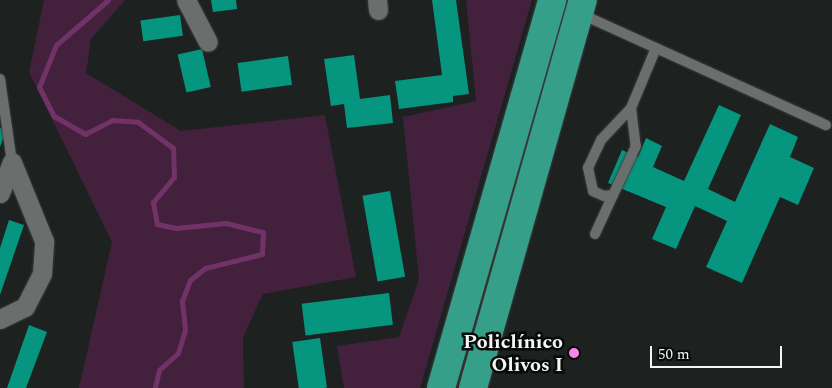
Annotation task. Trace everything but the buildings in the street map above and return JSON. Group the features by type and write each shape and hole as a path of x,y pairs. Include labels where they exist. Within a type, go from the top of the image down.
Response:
{"highway":[{"path":"441,388 552,0"},
{"path":"473,388 581,7"}],"street":[{"path":"186,0 208,42"},
{"path":"0,194 12,162"},
{"path":"0,319 25,307 42,273 44,240 12,162"}],"lane":[{"path":"581,7 656,48 826,125"},
{"path":"613,195 593,191 588,168 601,140 632,108 656,48"},
{"path":"0,79 12,162"},
{"path":"595,234 636,146 632,108"}],"shaded area":[{"path":"44,0 125,0 91,39 86,73 181,131 325,115 356,277 263,294 243,337 244,388 79,388 112,242 29,72"},
{"path":"466,0 532,0 420,388 344,388 337,346 399,337 419,279 403,117 476,101"}],"waterway":[{"path":"108,0 56,45 39,87 54,116 85,134 112,120 138,122 173,148 174,177 153,202 157,224 176,228 226,223 263,232 262,254 205,268 190,280 182,301 185,330 178,353 159,370 155,388"}],"place":[{"name":"Policlínico Olivos I","path":"574,353"}]}
